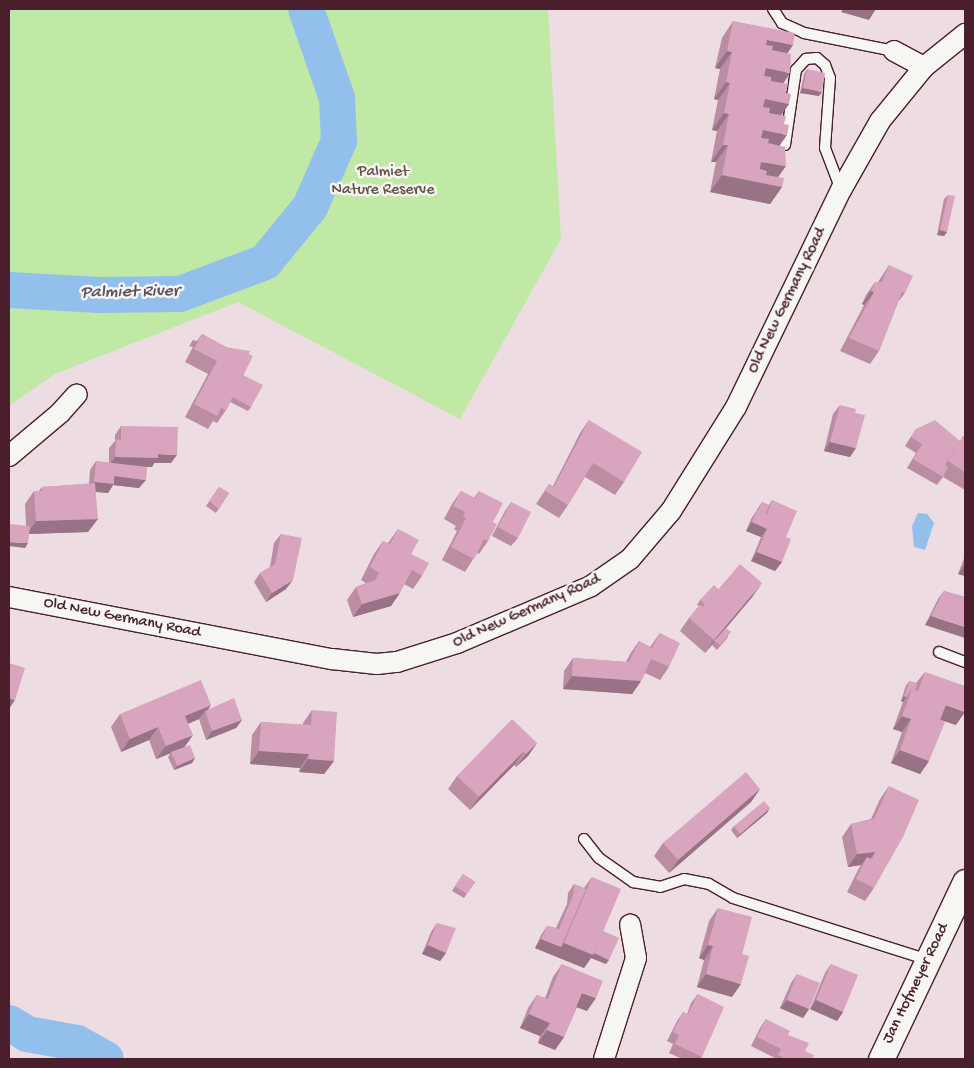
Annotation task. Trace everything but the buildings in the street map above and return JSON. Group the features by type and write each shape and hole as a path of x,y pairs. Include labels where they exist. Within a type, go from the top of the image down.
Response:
{"street":[{"name":"Old New Germany Road","path":"9,597 332,659 377,664 397,662 458,643 591,586 630,559 649,540 714,443 765,351 841,190 880,121 924,67 965,34"},
{"path":"894,51 924,67"},
{"path":"9,456 78,394"},
{"name":"Jan Hofmeyer Road","path":"881,1059 930,960 965,882"},
{"path":"604,1059 636,958 630,925"}],"lane":[{"path":"773,9 782,23 804,33 894,51"},
{"path":"785,145 791,88 796,70 806,58 817,58 825,65 830,78 825,148 841,190"},
{"path":"939,652 965,662"},
{"path":"584,839 599,858 634,882 660,886 684,879 709,884 742,901 930,960"}],"green space":[{"name":"Palmiet Nature Reserve","path":"9,9 548,9 561,239 460,419 238,302 55,374 9,406"}],"water":[{"path":"918,513 927,514 934,523 925,550 914,547 912,526"}],"waterway":[{"name":"Palmiet River","path":"9,290 99,295 180,294 265,262 310,207 339,141 337,98 306,9"},
{"name":"Palmiet River","path":"9,1023 27,1034 77,1043 106,1059"}]}
